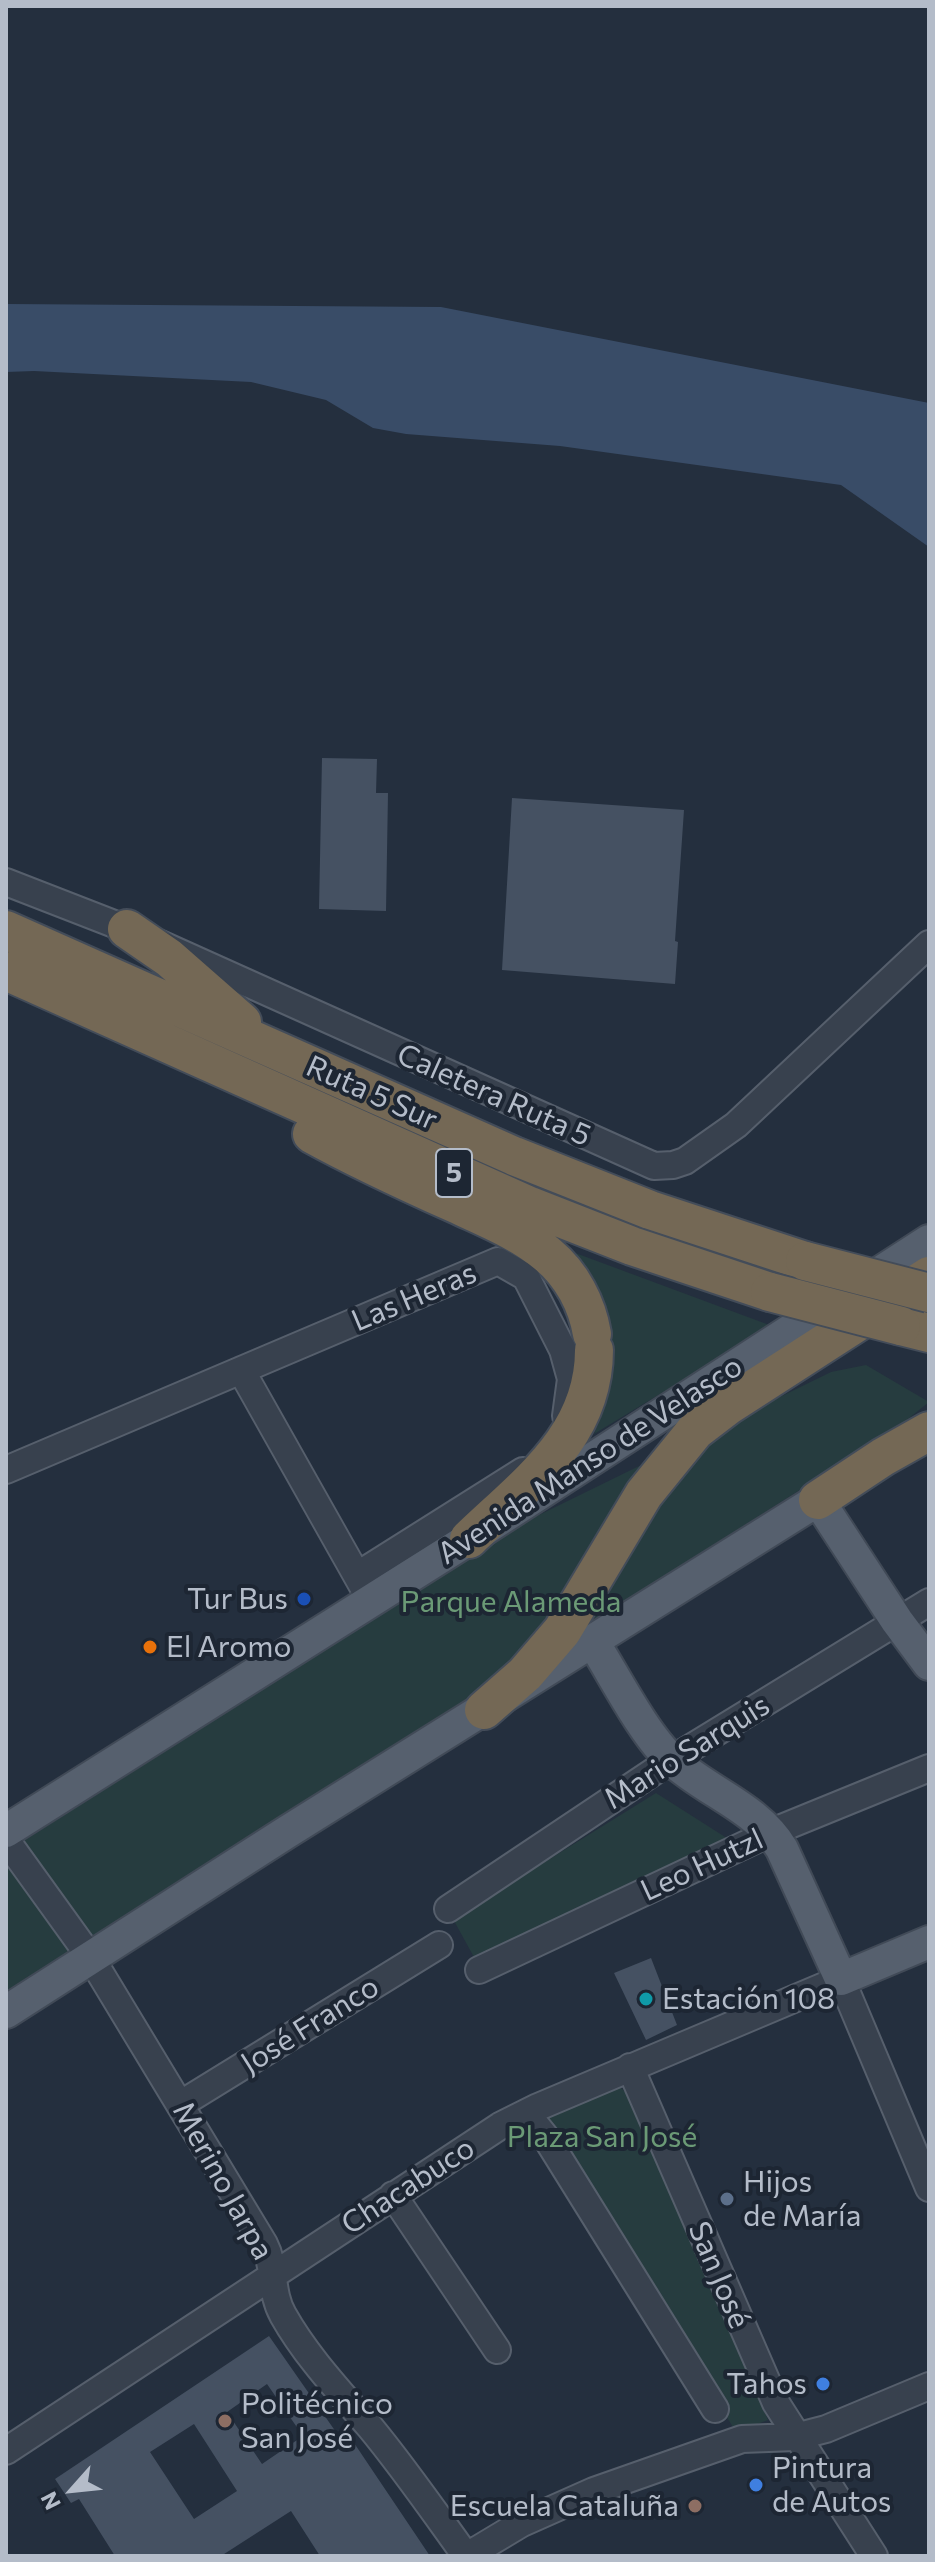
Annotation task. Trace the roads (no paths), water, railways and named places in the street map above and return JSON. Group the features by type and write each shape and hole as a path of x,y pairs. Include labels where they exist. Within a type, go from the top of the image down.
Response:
{"highway":[{"path":"127,929 169,958 247,1026 286,1055"},
{"name":"Ruta 5 Sur","path":"6,930 591,1188 739,1242 929,1293"},
{"name":"Ruta 5 Sur","path":"6,971 530,1206 632,1246 770,1292 915,1329"},
{"path":"144,1034 341,1150 526,1239 555,1262 571,1281 584,1303 593,1342 588,1397 573,1429 542,1469 469,1539"},
{"path":"484,1710 544,1653 584,1627 644,1494 695,1431 729,1405 929,1276"},
{"path":"818,1500 929,1431"}],"main road":[{"name":"Avenida Manso de Velasco","path":"6,1831 364,1588 469,1539 929,1241"},
{"path":"841,1979 772,1832 671,1760 655,1740 584,1627 818,1500 929,1664"},
{"path":"6,2012 484,1710"},
{"name":"Chacabuco","path":"841,1979 929,1942"}],"street":[{"name":"Caletera Ruta 5","path":"6,882 127,929 634,1159 663,1166 695,1155 736,1125 929,944"},
{"name":"Las Heras","path":"6,1470 498,1261 526,1277 563,1350 571,1379 564,1424 547,1451 535,1463 364,1588"},
{"path":"241,1370 364,1588"},
{"name":"Mario Sarquis","path":"448,1909 671,1760 929,1602"},
{"name":"Leo Hutzl","path":"479,1970 772,1832 929,1768"},
{"name":"Merino Jarpa","path":"6,1840 91,1958 264,2244 273,2274 275,2297 285,2319 320,2369 371,2429 467,2556"},
{"name":"José Franco","path":"181,2104 439,1945"},
{"path":"841,1979 929,2188"},
{"name":"Chacabuco","path":"6,2451 476,2141 526,2113 841,1979"},
{"name":"San José","path":"630,2067 765,2381 795,2437 874,2556"},
{"path":"526,2113 547,2139 715,2409"},
{"path":"393,2195 497,2350"},
{"path":"467,2556 542,2512 594,2491 742,2439 795,2437 826,2429 929,2386"}],"water":[{"path":"6,304 441,307 929,403 929,547 841,485 560,446 406,434 373,428 326,400 251,382 6,372"}],"place":[{"name":"Tur Bus","path":"304,1599"},
{"name":"El Aromo","path":"150,1647"},
{"name":"Estación 108","path":"646,1999"},
{"name":"Hijos de María","path":"727,2199"},
{"name":"Tahos","path":"823,2384"},
{"name":"Politécnico San José","path":"225,2421"},
{"name":"Pintura de Autos","path":"756,2485"},
{"name":"Escuela Cataluña","path":"695,2506"}],"park label":[{"name":"Parque Alameda","path":"511,1602"},
{"name":"Plaza San José","path":"602,2137"}]}
